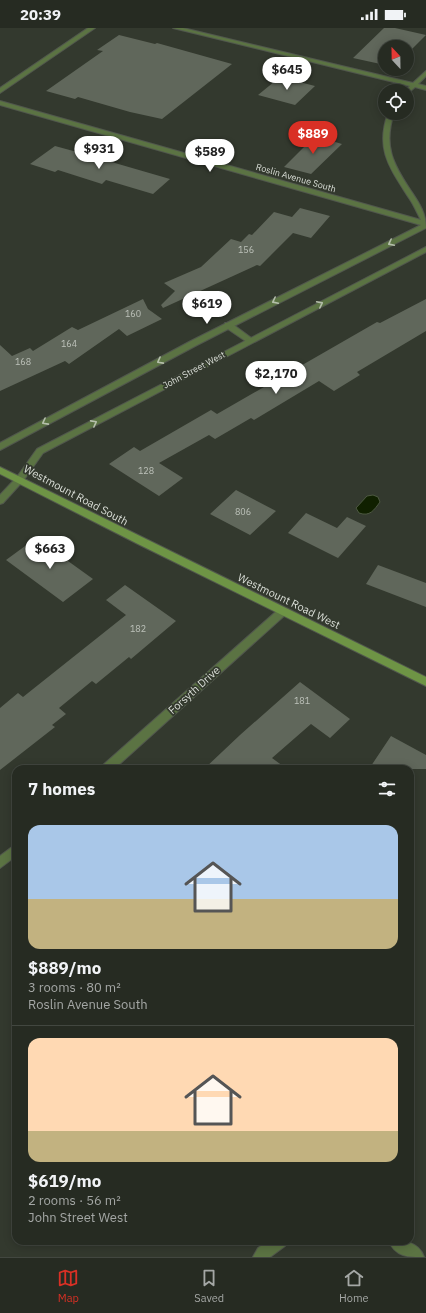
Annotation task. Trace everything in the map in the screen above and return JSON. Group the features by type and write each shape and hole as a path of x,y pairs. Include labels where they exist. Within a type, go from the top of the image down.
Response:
{"main road":[{"name":"Westmount Road South","path":"0,470 141,542"},
{"name":"Westmount Road West","path":"141,542 426,682"}],"street":[{"path":"0,91 92,28"},
{"path":"176,28 410,84"},
{"path":"414,85 426,73"},
{"path":"414,85 426,88"},
{"name":"Roslin Avenue South","path":"0,103 426,224"},
{"path":"0,447 228,325 426,224 391,165 385,147 385,132 389,120"},
{"name":"John Street West","path":"0,501 20,479 40,451 426,249"},
{"path":"228,325 250,340"},
{"name":"Forsyth Drive","path":"110,765 282,612"},
{"path":"0,863 12,852"},
{"path":"260,1257 274,1245"},
{"path":"401,1245 417,1257"}],"shaded area":[{"path":"373,495 378,497 380,502 376,508 366,514 359,513 356,508 367,496"}],"building":[{"path":"384,28 395,28 426,35 414,47 414,40 378,40 378,63 353,58"},
{"path":"119,35 155,44 157,43 232,64 162,119 130,112 78,97 75,99 46,91 103,51 97,50"},
{"path":"280,77 315,86 295,105 258,95"},
{"path":"315,136 342,144 311,174 284,167"},
{"path":"55,146 170,179 153,194 106,180 102,184 58,170 55,172 30,164"},
{"path":"300,208 330,216 311,238 293,233 260,266 257,265 163,308 161,305 175,291 164,283 201,267 231,239 241,242 249,234 252,235 274,212 292,217"},
{"path":"143,299 148,309 162,319 127,336 119,329 69,364 65,361 0,391 0,345 12,356 30,348 33,351 72,327 78,330"},
{"path":"426,299 426,331 357,372 360,375 334,391 319,381 254,420 251,418 215,439 209,435 159,463 183,478 159,496 109,464 134,447 140,451 211,410 217,414 377,322 380,323"},
{"path":"236,490 276,511 250,535 210,514"},
{"path":"306,513 337,528 347,517 366,526 338,558 288,533"},
{"path":"36,538 93,579 63,602 6,560"},
{"path":"378,565 426,583 426,607 366,584"},
{"path":"125,585 176,621 131,659 129,657 96,684 92,681 59,708 66,714 52,725 55,727 0,770 0,708 18,693 23,697 126,615 106,600"},
{"path":"300,682 350,719 330,738 311,724 272,758 282,765 208,765"},
{"path":"391,736 426,755 426,769 414,769 414,765 372,765"}]}
